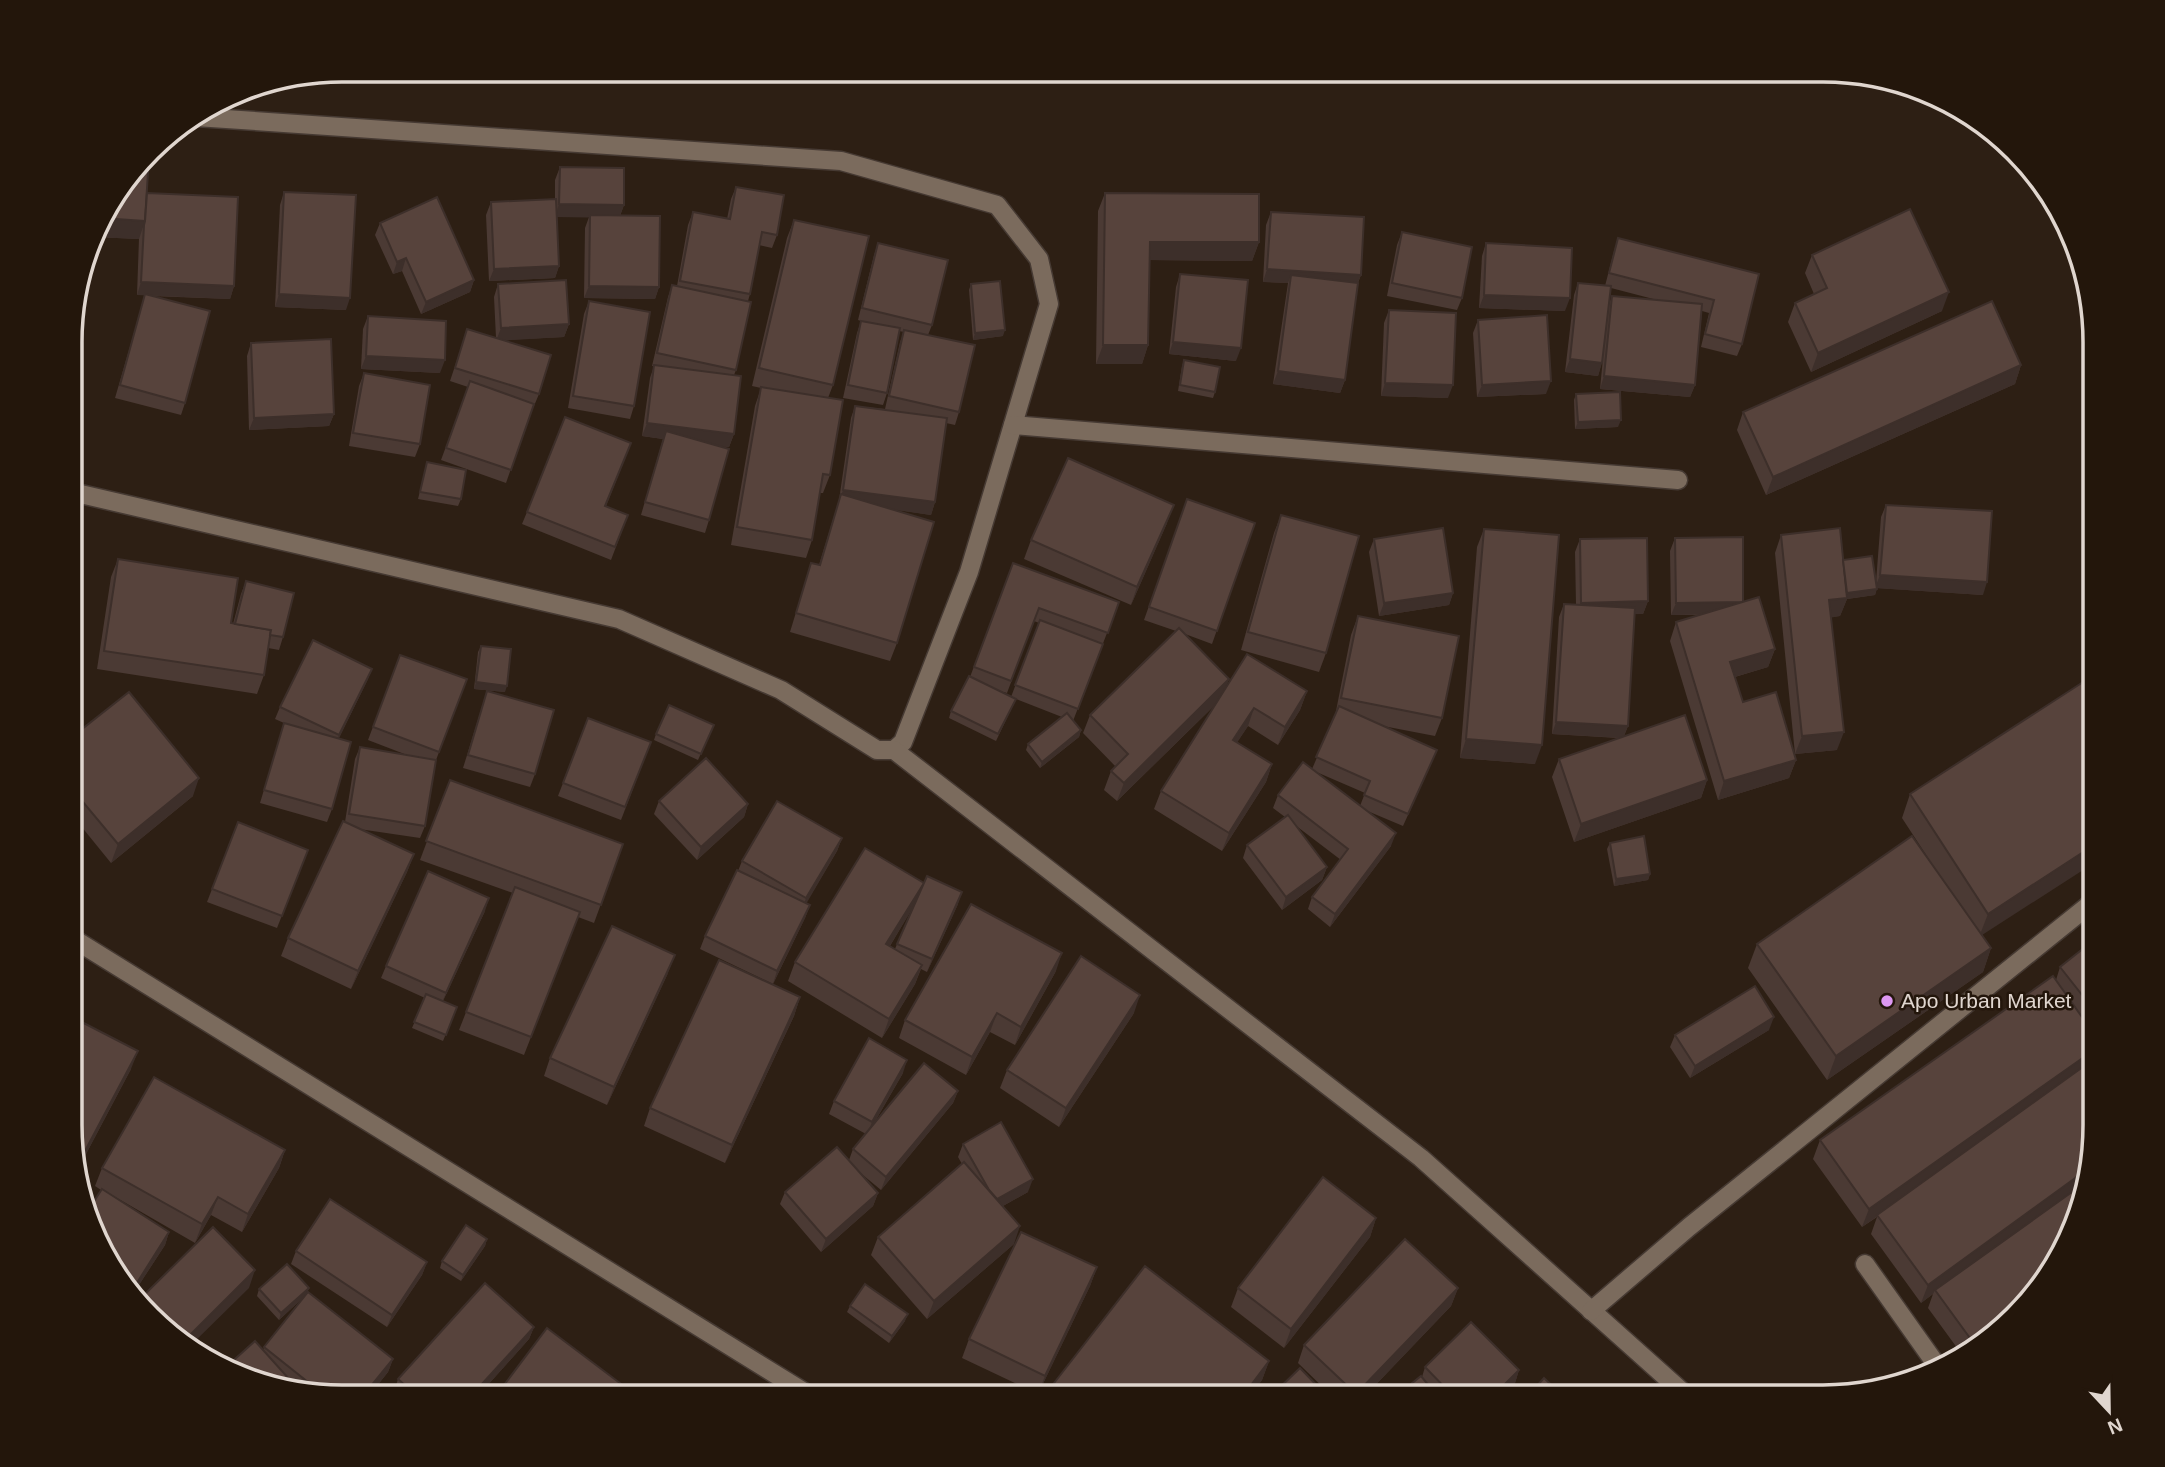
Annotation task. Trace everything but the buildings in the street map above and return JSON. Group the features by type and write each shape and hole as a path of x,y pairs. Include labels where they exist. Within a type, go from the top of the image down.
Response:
{"street":[{"path":"210,118 841,161 997,205 1039,259 1049,304 969,572 903,742 894,750"},
{"path":"1013,425 1678,480"},
{"path":"82,494 618,619 781,690 877,750 894,750 1421,1158 1675,1385"},
{"path":"1591,1311 1689,1227 2083,910"},
{"path":"82,944 793,1385"},
{"path":"1865,1264 1933,1360"}],"place":[{"name":"Apo Urban Market","path":"1887,1001"}]}
